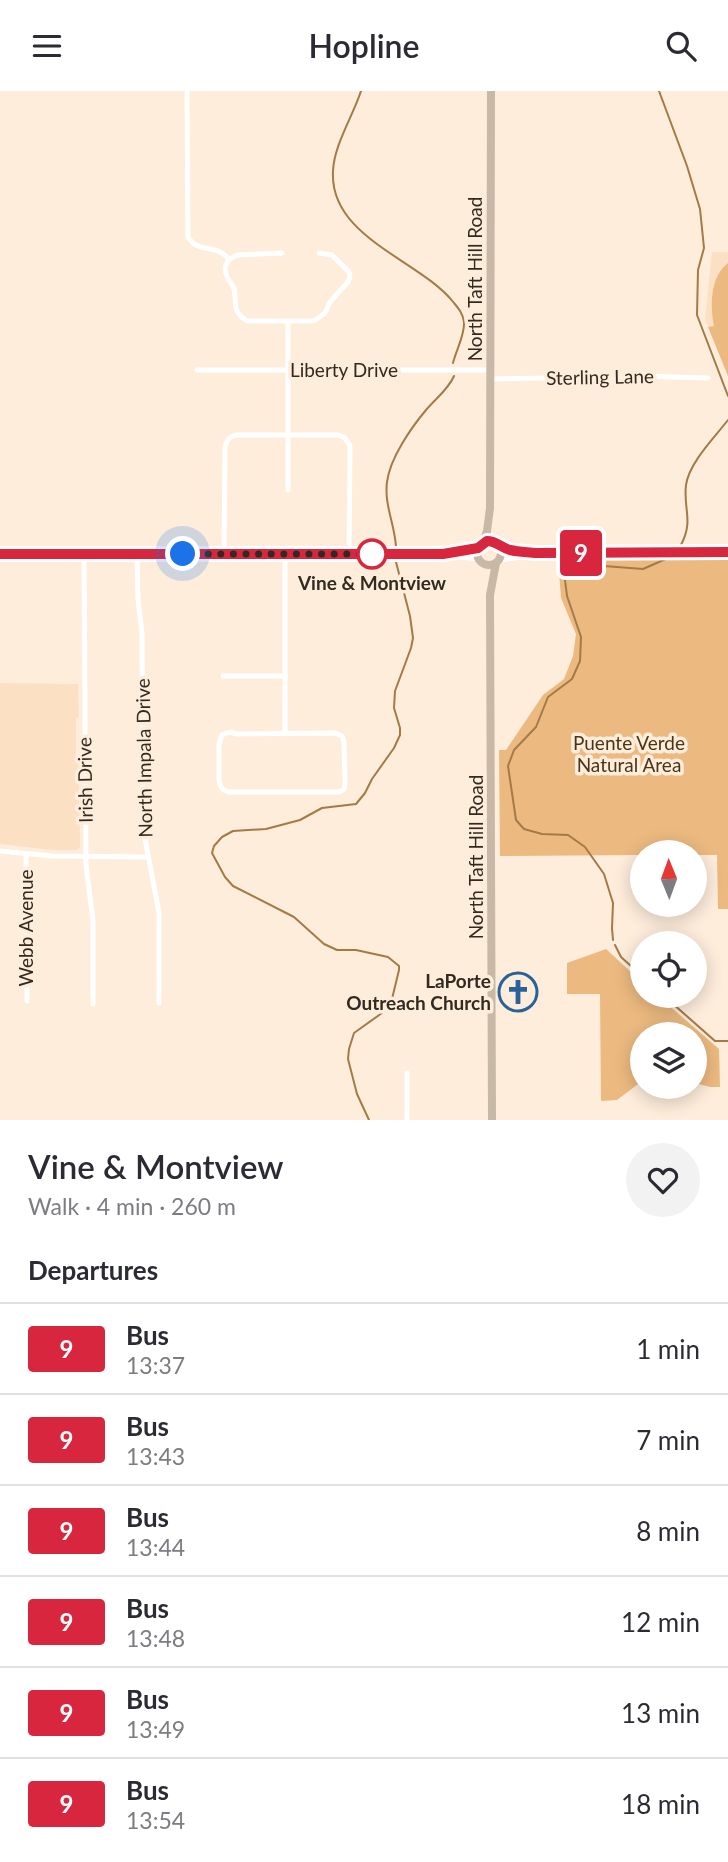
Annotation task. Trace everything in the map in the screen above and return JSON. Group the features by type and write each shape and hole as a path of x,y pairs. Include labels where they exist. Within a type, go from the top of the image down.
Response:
{"main road":[{"name":"North Taft Hill Road","path":"490,595 481,561 481,545 487,531 490,509 491,91"},
{"name":"North Taft Hill Road","path":"490,509 497,544 502,552 490,595 492,1120"},
{"path":"481,545 497,544"},
{"path":"481,561 498,561"}],"street":[{"path":"187,91 188,237 194,244 221,251 230,258"},
{"path":"282,253 238,255 230,258 225,265 225,273 234,288 235,306 241,317 247,321 314,321 322,316 330,302 348,282 349,272 332,255 319,253"},
{"path":"288,321 288,490"},
{"name":"Liberty Drive","path":"197,370 491,374"},
{"name":"Sterling Lane","path":"491,374 708,378"},
{"path":"224,554 225,446 228,439 236,435 339,435 347,440 350,446 349,554"},
{"path":"497,544 511,550 536,553 728,552"},
{"path":"443,554 481,545"},
{"path":"498,561 536,553"},
{"path":"0,554 443,554 481,561"},
{"name":"Irish Drive","path":"84,554 86,857 93,921 93,1005"},
{"name":"North Impala Drive","path":"137,554 142,633 143,828 159,913 159,1003"},
{"path":"285,554 285,734"},
{"path":"223,676 285,676"},
{"path":"230,732 285,734 335,733 342,736 344,789 339,792 229,792 223,789 219,780 219,744 222,735 230,732"},
{"path":"0,851 86,857 147,857"},
{"name":"Webb Avenue","path":"26,854 27,1001"},
{"path":"407,1073 407,1120"}],"shaded area":[{"path":"712,252 728,252 728,376 705,319"},
{"path":"0,683 78,684 76,760 79,765 80,847 76,850 0,844"}],"green space":[{"path":"728,263 728,376 708,327 714,326 712,301 715,284"},
{"name":"Puente Verde Natural Area","path":"728,557 728,909 718,909 717,855 707,855 707,840 630,840 630,855 500,856 499,750 506,750 543,695 564,679 573,656 576,634 561,598 558,559"},
{"path":"606,949 630,971 630,1008 672,1008 688,1022 630,1022 630,1090 617,1100 601,1101 600,994 567,994 567,963"},
{"path":"707,1039 719,1049 720,1087 707,1086"}],"waterway":[{"path":"361,91 334,161 336,194 346,214 361,231 439,288 459,310 464,327 453,363"},
{"path":"659,91 700,209 704,248 698,270 697,315 728,396"},
{"path":"396,547 387,499 389,473 408,434 449,386 454,376"},
{"path":"681,545 687,528 685,493 688,477 703,451 728,420"},
{"path":"613,940 613,903 604,874 585,847 568,835 542,834 524,829 516,820 508,766 514,750 536,727 548,697 572,679 580,661 581,637 567,596 565,580 568,573 572,570 604,566 643,569 668,558"},
{"path":"369,1120 357,1094 348,1059 349,1049 354,1033 382,1013 392,999 399,966 388,957 356,950 337,950 324,944 294,917 233,886 212,853 222,837 233,831 266,829 300,820 322,808 356,804 394,748 400,735 394,708 395,691 413,638 396,562"},
{"path":"615,945 621,957 630,965"},
{"path":"678,1008 715,1041 728,1041"}],"bus line":[{"name":"9","path":"0,554 443,554 478,548 487,541 495,541 500,547 511,550 536,553 728,552"}],"place":[{"name":"Vine & Montview","path":"372,554"},
{"name":"LaPorte Outreach Church","path":"518,992"}],"route":[{"path":"183,554 372,554"}]}
